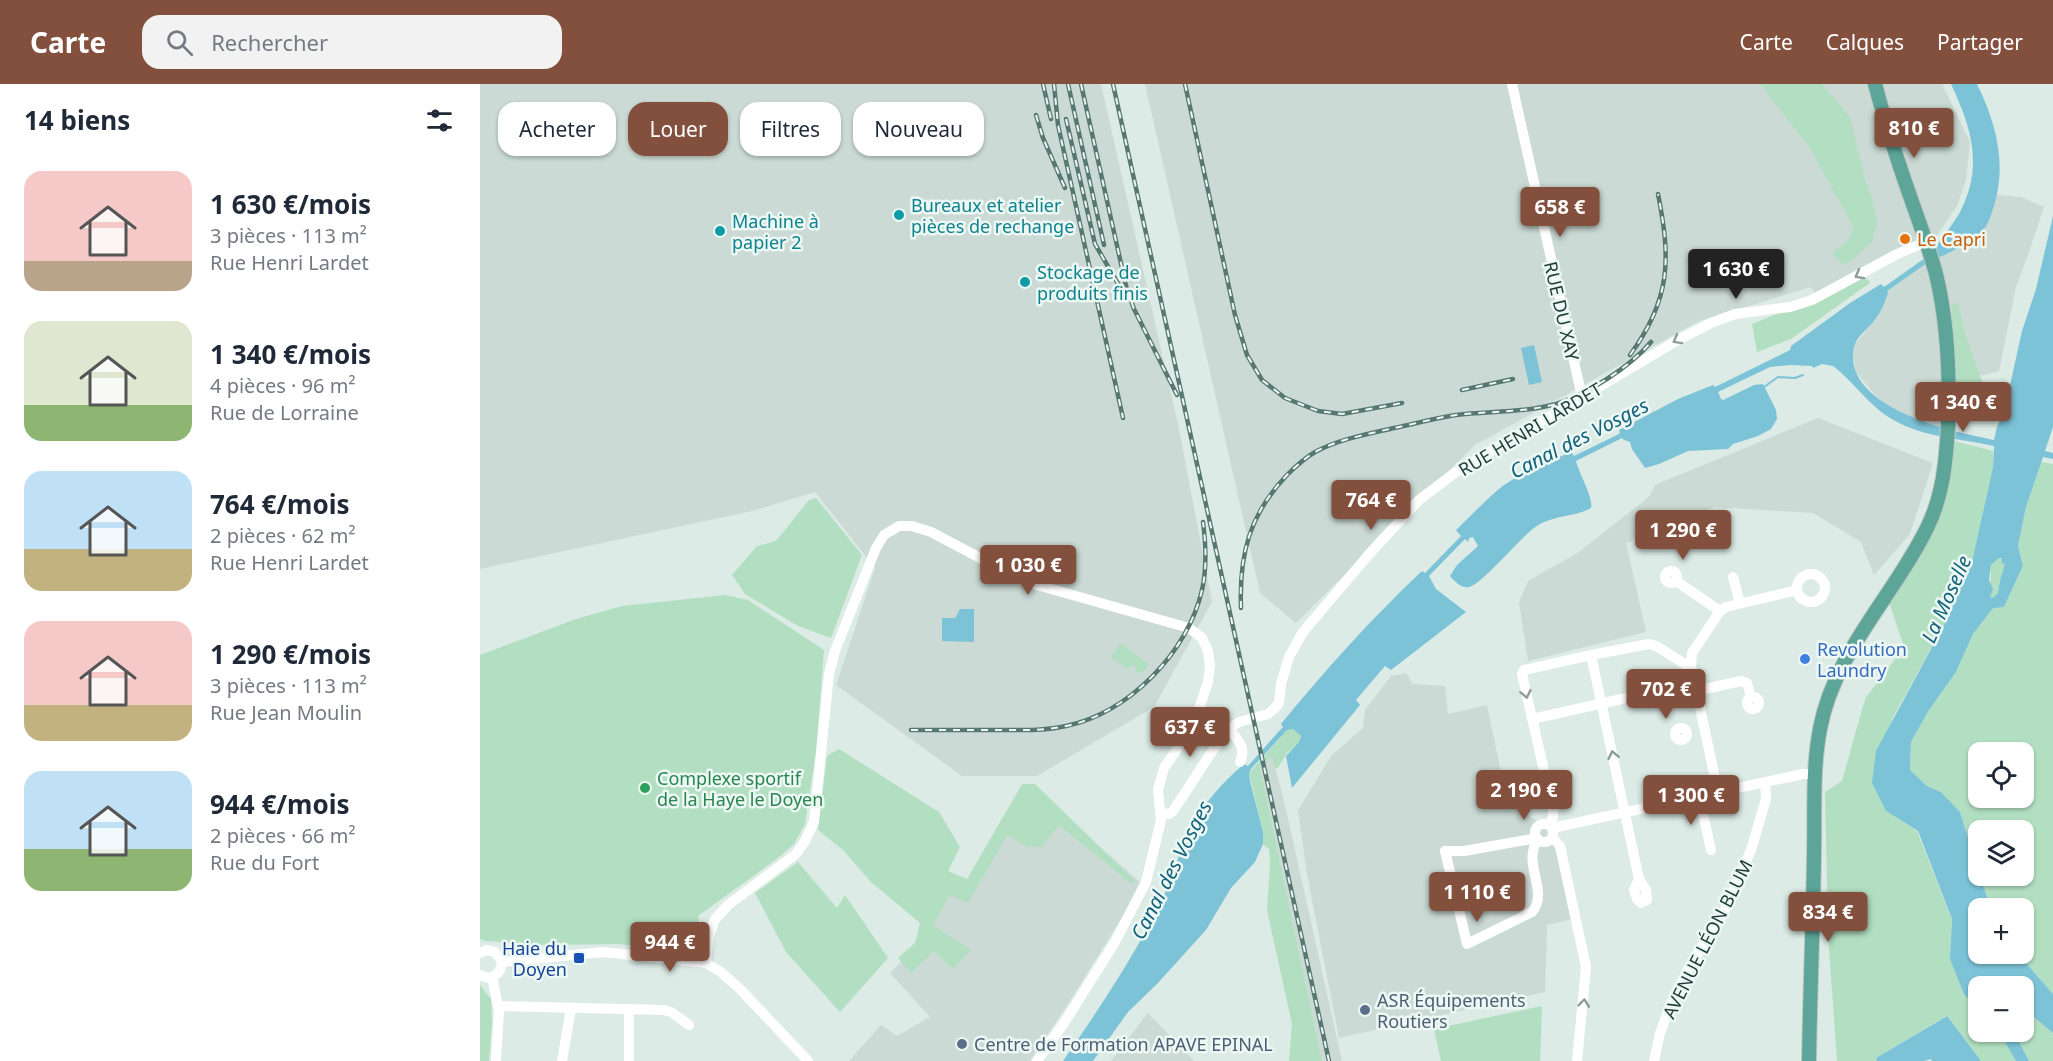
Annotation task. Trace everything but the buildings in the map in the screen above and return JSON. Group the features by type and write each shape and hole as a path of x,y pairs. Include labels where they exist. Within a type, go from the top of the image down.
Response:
{"main road":[{"path":"1809,1061 1815,774 1820,728 1828,698 1855,645 1926,530 1938,502 1947,451 1945,320 1933,265 1890,138 1875,84"}],"street":[{"name":"RUE DU XAY","path":"1512,84 1582,397"},
{"name":"RUE HENRI LARDET","path":"1229,729 1239,722 1268,714 1274,709 1279,703 1281,684 1289,657 1304,632 1370,553 1419,500 1456,472 1677,340 1711,323 1735,314 1790,307 1812,300 1911,248 1926,244"},
{"path":"706,963 709,936 715,919 728,904 796,854 814,822 830,674 835,651 876,548 884,535 899,526 912,525 931,532 1037,585 1183,625 1202,638 1210,658 1208,682 1199,709 1182,742 1164,768 1158,790 1161,813 1155,851 1146,882 1115,942 1037,1061"},
{"path":"1733,577 1740,603"},
{"path":"1676,580 1720,611"},
{"path":"1718,792 1691,666 1692,654 1720,611 1726,607 1797,590"},
{"path":"1691,666 1649,644 1524,670 1522,674 1553,810 1551,830 1546,842 1537,836 1463,844 1445,851 1467,944 1532,912 1536,907 1539,896 1531,853 1537,836 1539,825 1551,830 1699,796 1803,774 1815,774"},
{"path":"1591,655 1639,879"},
{"path":"1696,691 1741,681 1747,683 1751,697"},
{"path":"1532,719 1653,692"},
{"path":"1685,729 1704,722"},
{"path":"1161,813 1169,814 1173,811 1229,729 1243,748 1240,762"},
{"name":"AVENUE LÉON BLUM","path":"1654,1061 1660,1033 1674,996 1692,962 1725,910 1751,850 1766,799 1766,782"},
{"path":"1699,796 1711,850"},
{"path":"1551,830 1560,846 1586,967 1586,988 1577,1061"},
{"path":"480,953 486,950 495,952 502,962"},
{"path":"502,962 603,952 706,963 721,972 740,989 805,1060"},
{"path":"480,975 492,977 499,973 502,962"},
{"path":"492,977 499,1006 496,1061"},
{"path":"499,1006 664,1010 671,1012 688,1025"},
{"path":"562,1061 571,1008"},
{"path":"629,1010 629,1061"}],"shaded area":[{"path":"480,84 1101,84 1179,429 1212,602 1154,707 1037,776 962,776 836,685 875,568 815,492 752,511 480,569"},
{"path":"1145,84 1942,84 1970,142 1966,180 1957,206 1933,241 1818,299 1811,287 1699,321 1475,445 1296,623 1260,593"},
{"path":"1997,195 2021,197 2044,207 2016,287 1999,371 1980,376 1966,336 1958,303 1951,303 1956,432 1913,418 1884,403 1856,372 1853,356 1855,344 1875,320 1886,291 1938,255 1938,257 1949,253 1982,230 1990,219"},
{"path":"1818,418 1933,463 1910,534 1874,575 1861,542 1813,513 1714,507 1626,543 1646,632 1528,661 1519,602 1528,581 1579,552 1650,496 1655,485"},
{"path":"1406,673 1413,684 1445,686 1448,714 1487,705 1502,777 1530,817 1550,827 1572,919 1547,925 1545,992 1339,1038 1307,874 1298,810 1332,755 1363,728 1365,710 1391,676"},
{"path":"1272,755 1342,1061 1322,1061 1260,767"},
{"path":"1028,784 1140,882 1129,906 1066,1007 1030,1061 849,1061 881,1025 897,1036 930,1017 890,973 919,944 950,878 966,889"},
{"path":"1148,1013 1194,1061 1111,1061"}],"green space":[{"path":"1760,84 1822,84 1850,117 1877,222 1872,242 1844,265 1832,254 1851,237 1853,226 1810,148"},
{"path":"1863,278 1870,283 1791,339 1757,352 1752,324"},
{"path":"1951,303 1958,303 1966,336 1983,384 1964,424 1956,417"},
{"path":"1954,441 1993,451 1993,467 1971,566 1944,625 1892,719 1886,811 1917,831 1952,920 1950,959 1968,992 1968,1042 2005,1042 2016,1061 1981,1061 1946,1016 1876,1058 1877,1061 1837,1061 1828,934 1825,792 1842,781 1865,699 1904,647 1889,602 1906,579 1934,528 1945,501"},
{"path":"2041,462 2053,464 2053,994 2027,964 2034,964 2034,898 1987,898 1983,886 2034,886 2034,820 1968,820 1968,838 1960,812 1941,792 1927,786 1910,770 1911,742 1929,710 1956,672 1973,634 1993,607 2004,607 2023,567 2018,546 2026,507"},
{"path":"816,498 862,555 831,638 798,626 745,594 732,575 757,546 776,541 809,500"},
{"path":"1998,558 2007,561 1998,593 1993,598 1990,597 1991,565"},
{"name":"Complexe sportif de la Haye le Doyen","path":"725,595 748,600 824,650 816,752 805,824 794,844 698,916 703,944 697,951 617,944 548,945 480,939 480,655 576,619 622,606"},
{"path":"1120,643 1149,664 1145,671 1135,673 1136,667 1133,665 1128,669 1111,658"},
{"path":"1293,729 1301,735 1299,742 1287,753 1278,768 1275,768 1272,756 1260,767 1322,1061 1289,1061 1292,1024 1267,910 1269,849 1263,844 1263,832 1249,773 1287,730"},
{"path":"839,749 939,812 960,847 948,871 967,879 1022,784 1035,784 1135,881 1130,883 1059,825 1041,847 1028,847 1007,835 968,903 950,895 933,925 971,950 953,969 934,951 911,973 898,958 915,943 920,923 870,881 843,850 818,830 827,756"},
{"path":"798,862 837,908 845,895 888,958 840,1012 786,952 755,893"},
{"path":"480,985 491,999 489,1061 480,1061"},
{"path":"1542,1006 1540,1061 1441,1061 1434,1029"},
{"path":"2034,1017 2053,1033 2053,1061 2029,1061 2019,1042 2034,1042"}],"water":[{"path":"1951,84 1977,84 1990,113 1998,144 2000,174 1990,219 1982,231 1972,239 1938,258 1937,256 1887,291 1880,312 1854,347 1855,368 1865,386 1882,401 1904,413 1953,431 1994,440 2005,408 2022,331 2036,289 2053,216 2053,427 2045,451 2053,453 2053,459 2043,457 2026,507 2018,546 2023,566 2004,607 1993,608 1973,634 1956,672 1929,710 1911,742 1910,770 1927,786 1941,792 1960,812 1968,838 1968,886 1983,886 1987,898 1968,898 1968,964 2027,964 2053,994 2053,1033 2034,1017 2034,976 1968,976 1968,998 1964,994 1950,959 1952,919 1918,831 1886,811 1872,783 1876,751 1944,625 1971,566 1993,467 1994,446 1934,435 1892,420 1833,366 1822,364 1813,368 1812,366 1790,365 1770,367 1718,392 1723,400 1754,385 1763,384 1776,410 1777,419 1771,429 1733,444 1728,449 1688,451 1645,468 1630,442 1622,438 1576,461 1588,492 1591,508 1548,520 1534,528 1483,578 1469,587 1458,584 1450,576 1457,565 1478,546 1473,537 1469,538 1468,542 1465,539 1429,576 1436,589 1466,612 1391,670 1385,666 1356,700 1360,705 1292,788 1286,756 1299,742 1301,736 1293,729 1287,730 1251,769 1250,781 1263,832 1263,844 1255,862 1231,888 1206,930 1128,1012 1093,1061 1063,1061 1148,928 1163,899 1189,831 1206,804 1236,771 1244,764 1248,766 1283,727 1281,724 1332,664 1367,626 1422,571 1425,573 1461,536 1456,530 1492,495 1512,480 1571,452 1574,456 1617,435 1620,433 1619,430 1678,399 1713,385 1715,387 1790,350 1791,346 1850,303 1881,284 1884,287 1935,251 1959,214 1967,197 1971,180 1972,148 1965,117","holes":["1999,558 2003,565 2006,561 1998,593 1993,598 1990,597 1993,589 1989,580 1991,565"]},
{"path":"1534,345 1542,382 1529,385 1521,348"},
{"path":"960,609 974,609 974,642 942,641 942,618 955,618"},
{"path":"1947,1016 1981,1061 1932,1061 1931,1059 1877,1061 1876,1058"},
{"path":"2005,1042 2019,1042 2029,1061 2016,1061"}],"waterway":[{"path":"1764,387 1778,377 1795,378 1803,375"}],"railway":[{"path":"1043,84 1051,119"},
{"path":"1054,84 1058,125 1123,418"},
{"path":"1068,84 1104,245"},
{"path":"1081,84 1126,286 1134,309 1177,395"},
{"path":"1113,84 1329,1061"},
{"path":"1185,84 1235,315 1247,355 1262,380 1285,398 1318,411 1342,414 1402,403"},
{"path":"1036,115 1043,138 1065,188"},
{"path":"1066,119 1095,244 1124,294"},
{"path":"1630,355 1654,315 1664,278 1665,239 1658,194"},
{"path":"1241,608 1242,570 1255,521 1274,490 1311,454 1354,437 1440,418 1531,409 1556,404 1581,394 1607,379 1632,361 1651,342"},
{"path":"1462,390 1513,379"},
{"path":"911,730 1058,728 1089,719 1133,694 1169,657 1184,636 1195,613 1205,573 1203,522"}],"place":[{"name":"Bureaux et atelier pièces de rechange","path":"899,215"},
{"name":"Machine à papier 2","path":"720,231"},
{"name":"Le Capri","path":"1905,239"},
{"name":"Stockage de produits finis","path":"1025,282"},
{"name":"Revolution Laundry","path":"1805,659"},
{"name":"Complexe sportif de la Haye le Doyen","path":"645,788"},
{"name":"Haie du Doyen","path":"579,958"},
{"name":"ASR Équipements Routiers","path":"1365,1010"},
{"name":"Centre de Formation APAVE EPINAL","path":"962,1044"}],"water label":[{"name":"Canal des Vosges","path":"1579,438"},
{"name":"La Moselle","path":"1946,599"},
{"name":"Canal des Vosges","path":"1171,870"}]}
